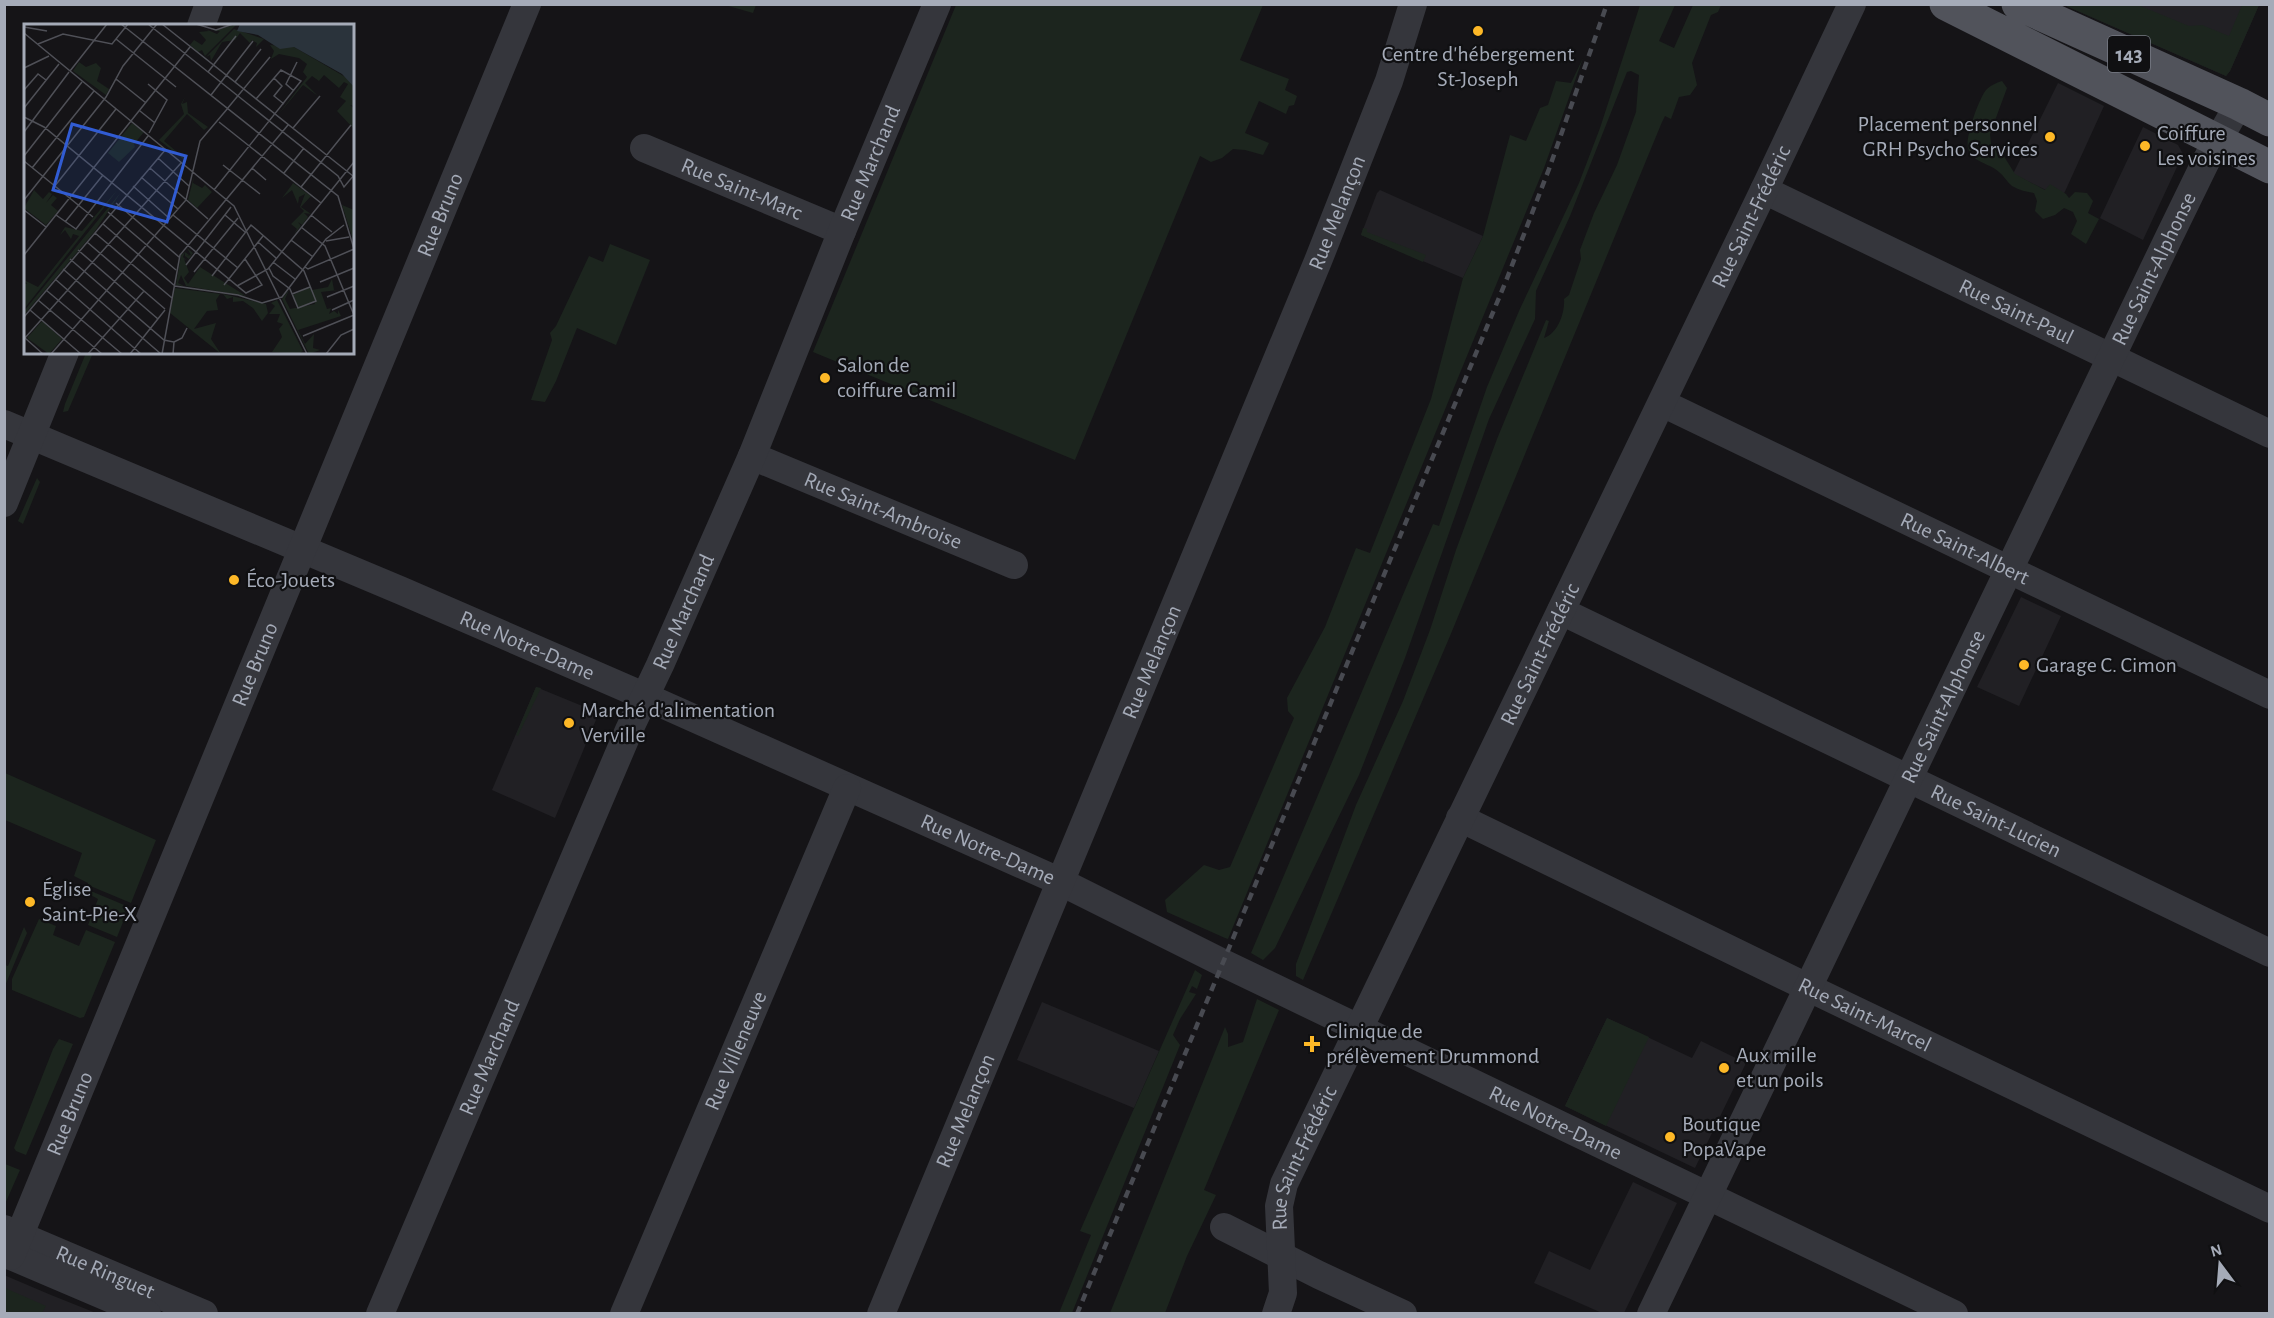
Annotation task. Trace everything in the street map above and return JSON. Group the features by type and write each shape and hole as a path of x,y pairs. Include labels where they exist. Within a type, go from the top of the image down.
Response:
{"main road":[{"name":"143","path":"1946,4 2270,166"},
{"name":"143","path":"2018,4 2270,120"}],"street":[{"path":"202,24 209,4"},
{"name":"Rue Bruno","path":"10,1243 304,549 527,4"},
{"name":"Rue Marchand","path":"380,1314 644,696 660,665 752,456 842,231 937,4"},
{"name":"Rue Melançon","path":"881,1314 1318,261 1389,81 1413,4"},
{"name":"Rue Saint-Frédéric","path":"1276,1314 1283,1293 1279,1206 1284,1184 1662,403 1852,4"},
{"name":"Rue Saint-Alphonse","path":"1651,1314 1806,987 2111,358 2218,140 2239,104"},
{"name":"Rue Saint-Marc","path":"644,148 842,231"},
{"name":"Rue Saint-Paul","path":"1764,190 2270,434"},
{"path":"4,503 64,354"},
{"name":"Rue Saint-Albert","path":"1662,403 2270,695"},
{"name":"Rue Notre-Dame","path":"4,424 304,549 644,696 1061,882 1223,963 1954,1314"},
{"name":"Rue Saint-Ambroise","path":"752,456 1014,565"},
{"name":"Rue Saint-Lucien","path":"1561,611 2270,953"},
{"name":"Rue Villeneuve","path":"624,1314 847,788"},
{"name":"Rue Saint-Marcel","path":"1460,818 2270,1209"},
{"path":"1224,1227 1403,1314"},
{"name":"Rue Ringuet","path":"10,1243 147,1314"},
{"name":"Rue Ringuet","path":"10,1243 204,1314"}],"shaded area":[{"path":"756,4 753,13 725,5"},
{"path":"956,5 1263,5 1240,60 1289,79 1285,90 1297,96 1294,105 1289,106 1286,114 1259,101 1245,133 1269,143 1263,155 1233,149 1222,158 1211,162 1200,156 1075,460 813,352"},
{"path":"1640,5 1675,5 1659,41 1674,48 1693,5 1721,5 1718,12 1711,15 1692,63 1697,85 1690,95 1679,97 1671,119 1665,116 1662,122 1450,636 1303,980 1296,976 1296,964 1356,805 1403,701 1497,439 1546,320 1549,321 1544,338 1553,332 1560,322 1564,299 1569,295 1581,259 1580,250 1594,213 1617,165 1636,112 1639,75 1631,71 1627,72 1570,216 1536,291 1535,319 1489,419 1405,658 1359,775 1275,948 1263,960 1251,953 1433,524 1439,526 1487,387 1519,311 1579,183 1600,128"},
{"path":"2064,5 2259,5 2226,76"},
{"path":"2064,5 2138,5 2189,26 2202,25 2229,36 2242,5 2259,5 2226,76"},
{"path":"1583,58 1544,168 1228,939 1225,938 1167,912 1165,900 1204,865 1219,870 1230,867 1294,718 1288,711 1287,698 1325,627 1356,548 1370,553 1431,399 1463,278 1483,236 1510,135 1526,141 1540,108 1548,105 1556,81 1571,83"},
{"path":"2002,81 2007,88 1990,134 1991,144 2000,150 2015,174 2045,190 2050,184 2069,198 2075,192 2087,193 2093,201 2088,213 2099,219 2086,244 2071,234 2077,221 2073,212 2064,208 2055,215 2043,219 2035,211 2037,201 2034,193 2012,186 1995,169 1977,160 1970,153 1969,136 1980,101 1988,88"},
{"path":"2058,83 2104,106 2062,198 2013,174"},
{"path":"2143,127 2178,145 2183,154 2143,240 2100,218"},
{"path":"1380,190 1483,236 1463,278 1361,235"},
{"path":"1363,228 1367,229 1367,232 1426,255 1423,262 1361,235"},
{"path":"610,244 650,260 616,345 577,328 545,402 531,400 552,340 550,333 556,326 589,256 603,262"},
{"path":"86,354 93,354 68,411 63,412"},
{"path":"37,478 40,482 23,524 18,521"},
{"path":"2021,597 2061,616 2019,706 1977,687"},
{"path":"536,687 597,712 598,715 555,818 492,790"},
{"path":"536,687 541,688 518,736 516,735"},
{"path":"5,773 156,840 131,903 88,885 74,876 82,853 5,820"},
{"path":"86,889 129,907 117,937 88,925 98,899 85,892"},
{"path":"39,919 56,926 53,935 79,946 86,930 115,942 84,1017 80,1018 12,990 12,979"},
{"path":"24,927 27,933 5,986 5,965 8,966"},
{"path":"1195,970 1202,975 1197,989 1192,986 1189,992 1196,994 1173,1035 1180,1045 1072,1313 1059,1313 1091,1235 1080,1231"},
{"path":"1257,999 1279,1010 1204,1190 1216,1195 1187,1256 1165,1313 1110,1313 1225,1027 1228,1034 1228,1047 1243,1042"},
{"path":"1042,1002 1159,1051 1134,1108 1017,1060"},
{"path":"1607,1018 1692,1058 1701,1041 1746,1063 1695,1168 1565,1106"},
{"path":"1607,1018 1649,1037 1606,1126 1565,1106"},
{"path":"59,1039 73,1044 26,1155 14,1148"},
{"path":"5,1164 20,1170 5,1204"},
{"path":"1633,1182 1677,1203 1624,1313 1602,1313 1534,1283 1549,1251 1590,1270"},
{"path":"4,1275 51,1295 96,1313 5,1313"},
{"path":"5,1288 46,1306 42,1313 5,1313"}],"railway":[{"path":"1077,1314 1506,281 1549,169 1607,4"}],"place":[{"name":"Centre d'hébergement St-Joseph","path":"1478,31"},
{"name":"Placement personnel GRH Psycho Services","path":"2050,137"},
{"name":"Coiffure Les voisines","path":"2145,146"},
{"name":"Salon de coiffure Camil","path":"825,378"},
{"name":"Éco-Jouets","path":"234,580"},
{"name":"Garage C. Cimon","path":"2024,665"},
{"name":"Marché d'alimentation Verville","path":"569,723"},
{"name":"Église Saint-Pie-X","path":"30,902"},
{"name":"Clinique de prélèvement Drummond","path":"1312,1044"},
{"name":"Aux mille et un poils","path":"1724,1068"},
{"name":"Boutique PopaVape","path":"1670,1137"}]}
